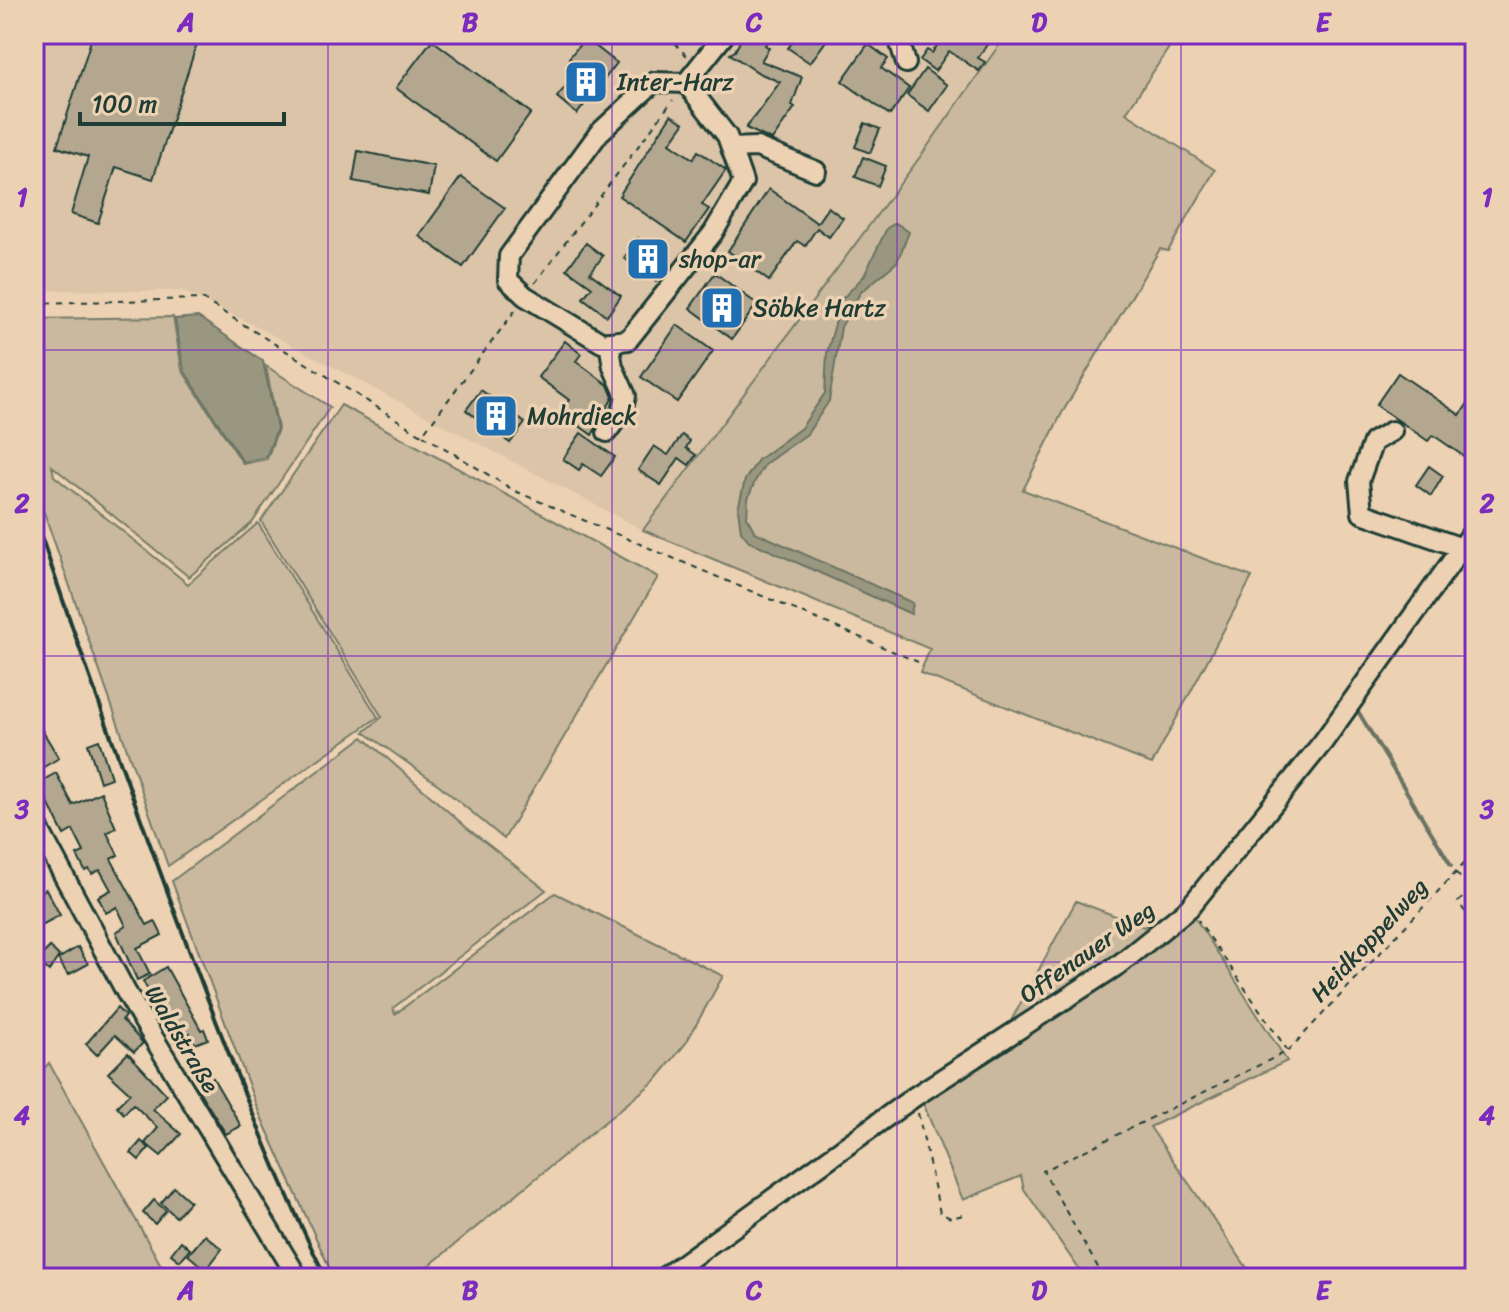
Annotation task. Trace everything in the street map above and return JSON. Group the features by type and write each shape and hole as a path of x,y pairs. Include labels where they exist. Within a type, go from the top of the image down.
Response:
{"street":[{"path":"686,83 725,34"},
{"path":"897,34 906,63"},
{"path":"654,82 686,83 711,112 731,148 743,182 713,233 628,340 602,343 525,296 508,280 509,256 599,133 654,82"},
{"path":"731,148 757,147 816,171"},
{"path":"607,432 622,411 626,396 613,367 609,342"},
{"path":"1392,431 1373,442 1359,481 1362,513 1462,548"},
{"name":"Offenauer Weg","path":"663,1278 914,1097 1121,963 1189,908 1323,742 1475,529"},
{"name":"Waldstraße","path":"34,820 40,851 298,1278"}],"path":[{"path":"666,34 699,68"},
{"path":"422,435 686,83"},
{"path":"34,303 202,299 515,491 918,662"},
{"name":"Heidkoppelweg","path":"1104,1278 1043,1171 1288,1051 1475,852"},
{"path":"1455,872 1472,890 1458,902 1475,925"},
{"path":"1189,908 1288,1051"},
{"path":"914,1097 940,1213 951,1218 963,1215"}],"shaded area":[{"path":"34,34 1007,34 920,157 643,530 242,319 182,291 34,290"},
{"path":"1007,34 1178,34 1126,113 1215,170 1168,251 1160,249 1062,413 1023,490 1252,577 1152,764 920,673 930,649 643,530 920,157"},
{"path":"896,223 909,232 897,262 860,293 841,327 829,401 807,434 765,464 748,499 747,518 755,532 913,603 911,614 749,541 741,531 738,509 745,480 758,460 801,428 825,393 827,353 842,299 864,276 887,228"},
{"path":"173,317 182,370 243,464 267,459 278,429 266,366 330,407 252,523 189,577 52,466 54,476 188,584 258,523 378,717 168,866 34,484 34,319"},
{"path":"198,317 263,361 277,429 266,457 243,462 184,370 175,319"},
{"path":"341,405 658,577 504,839 439,785 364,732 382,717 261,521"},
{"path":"363,737 467,828 546,890 393,1008 395,1014 555,893 723,976 686,1043 656,1080 414,1278 334,1278 258,1110 172,881"},
{"path":"1076,901 1144,927 1185,902 1287,1061 1150,1127 1254,1278 1085,1278 1024,1189 1021,1176 963,1200 923,1103 1005,1032"},
{"path":"49,1063 168,1278 34,1278 34,1079"}],"building":[{"path":"93,34 200,34 153,179 116,167 98,223 71,214 88,157 57,147"},
{"path":"744,34 772,34 765,45 769,48 761,61 802,77 792,105 795,107 772,140 746,128 780,82 759,73 730,54"},
{"path":"798,34 831,34 810,63 788,48"},
{"path":"945,34 994,34 978,58 985,62 979,71 949,51 935,71 920,60 927,50 932,53"},
{"name":"Inter-Harz","path":"585,38 617,63 577,114 557,97 581,67 569,58"},
{"path":"432,40 531,113 496,161 396,88"},
{"path":"868,44 888,59 881,68 909,88 890,115 842,81"},
{"path":"925,69 947,85 929,111 907,95"},
{"path":"671,115 684,123 670,143 693,159 698,151 726,170 702,205 709,209 686,242 619,196"},
{"path":"865,123 880,129 870,153 855,147"},
{"path":"358,151 434,166 429,195 353,181"},
{"path":"863,157 886,166 878,186 855,177"},
{"path":"461,177 505,208 463,267 419,236"},
{"path":"769,189 817,223 828,207 843,218 829,237 817,228 805,246 797,241 769,281 728,251"},
{"name":"shop-ar","path":"638,238 671,261 656,281 624,258"},
{"path":"586,243 603,256 590,273 621,296 607,316 583,298 592,287 567,269"},
{"name":"Söbke Hartz","path":"715,273 757,304 732,339 690,308"},
{"path":"677,325 713,351 677,402 641,377"},
{"path":"565,341 581,354 576,361 608,385 613,397 592,435 560,412 569,400 538,377"},
{"path":"1398,373 1460,415 1475,393 1475,464 1433,435 1428,441 1376,405"},
{"name":"Mohrdieck","path":"481,390 525,423 510,443 466,410"},
{"path":"581,433 615,457 601,476 583,464 579,470 563,459"},
{"path":"682,435 690,441 686,448 696,455 689,465 679,458 661,485 638,470 654,446 668,455"},
{"path":"1429,466 1443,476 1431,496 1416,485"},
{"path":"34,717 59,758 42,768 34,755"},
{"path":"99,740 111,778 100,782 88,744"},
{"path":"56,773 73,805 101,792 116,828 107,833 118,855 111,859 147,925 155,921 162,935 137,948 150,974 137,980 116,932 126,926 117,907 106,913 98,897 111,890 100,870 92,874 89,869 85,871 77,855 84,852 73,830 64,835 38,783"},
{"path":"46,889 60,915 40,926 34,916 34,896"},
{"path":"50,947 59,956 49,971 37,960"},
{"path":"78,947 88,964 68,975 58,959"},
{"path":"166,967 208,1039 195,1044 190,1033 175,1042 143,981"},
{"path":"117,1008 125,1016 122,1020 143,1043 134,1052 115,1035 97,1055 86,1044"},
{"path":"128,1053 167,1095 153,1109 181,1134 161,1156 145,1143 158,1128 133,1104 124,1114 117,1106 130,1093 108,1073"},
{"path":"213,1078 241,1126 226,1134 197,1088"},
{"path":"141,1141 149,1148 139,1160 131,1153"},
{"path":"174,1187 190,1201 176,1217 161,1203"},
{"path":"154,1200 166,1211 155,1224 143,1213"},
{"path":"205,1235 222,1249 206,1270 188,1255"},
{"path":"181,1241 190,1249 180,1261 171,1254"}],"waterway":[{"path":"1359,713 1451,865"}],"railway":[{"path":"34,515 211,1007 265,1144 326,1278"}],"place":[{"name":"Inter-Harz","path":"586,82"},
{"name":"shop-ar","path":"648,259"},
{"name":"Söbke Hartz","path":"722,308"},
{"name":"Mohrdieck","path":"496,416"}]}
